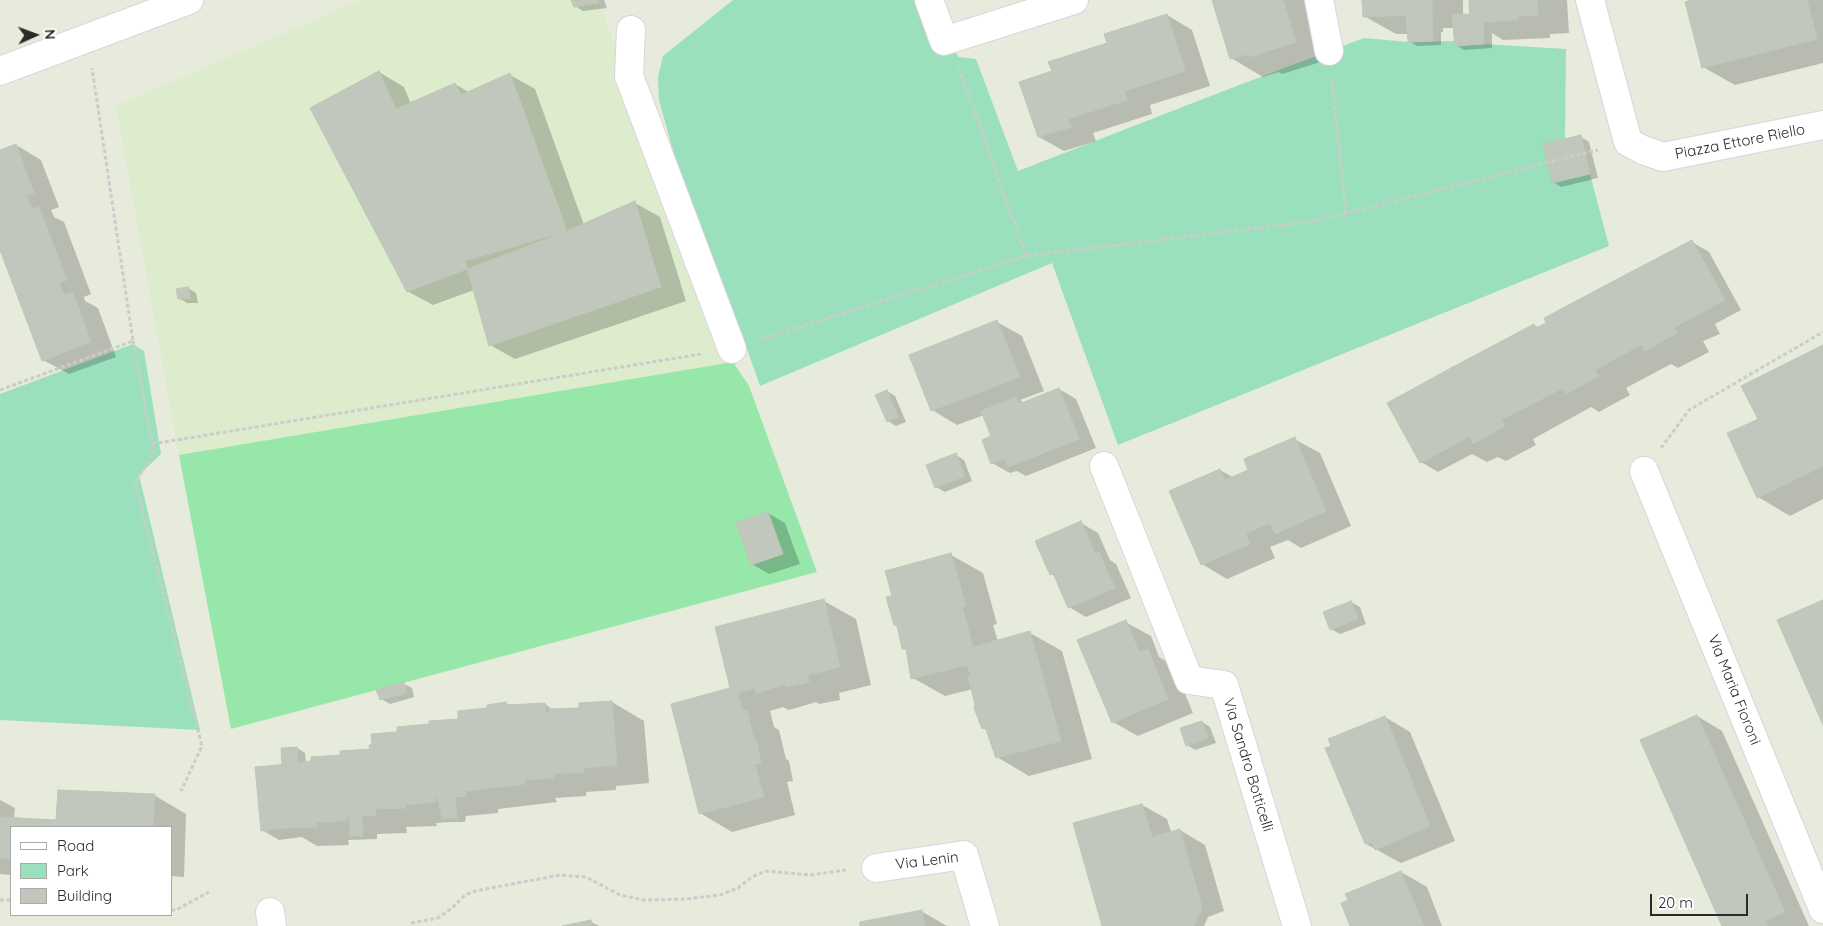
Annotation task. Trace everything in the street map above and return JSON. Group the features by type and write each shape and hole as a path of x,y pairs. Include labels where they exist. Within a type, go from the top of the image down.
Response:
{"street":[{"path":"0,71 189,0"},
{"path":"929,0 944,41 1074,0"},
{"path":"1319,0 1330,62"},
{"path":"1590,0 1628,142"},
{"path":"631,30 629,76 732,349"},
{"name":"Piazza Ettore Riello","path":"1628,142 1663,157 1823,125"},
{"name":"Via Sandro Botticelli","path":"1104,466 1189,680 1224,686 1297,926"},
{"name":"Via Maria Fioroni","path":"1644,471 1823,908"},
{"name":"Via Lenin","path":"876,868 964,855 985,926"}],"path":[{"path":"88,38 134,341 154,453 135,483 202,746 181,791"},
{"path":"949,40 1026,256"},
{"path":"1330,62 1346,214"},
{"path":"152,444 732,349 1026,256 1316,221 1628,142"},
{"path":"1644,471 1689,410 1823,332"},
{"path":"0,390 134,341"},
{"path":"411,924 438,918 452,908 464,895 475,890 560,874 586,877 620,895 644,900 686,899 720,895 738,888 752,877 766,871 810,875 876,868"},
{"path":"172,910 176,910 209,892"}],"shaded area":[{"path":"361,0 598,0 616,46 618,62 733,362 179,455 116,106"}],"green space":[{"path":"733,0 931,0 950,47 959,57 976,59 1018,171 1364,38 1408,42 1454,41 1455,46 1484,44 1566,49 1565,139 1590,174 1609,246 1118,445 1052,263 760,386 735,315 677,165 659,100 658,77 663,56"},
{"path":"133,344 144,351 161,454 139,475 200,730 0,720 0,394"},
{"path":"733,362 749,386 817,572 231,729 179,455"}],"building":[{"path":"571,0 598,0 599,3 574,7"},
{"path":"1212,0 1283,0 1296,42 1249,57 1249,54 1230,59"},
{"path":"1362,0 1432,0 1432,10 1412,10 1412,15 1363,17"},
{"path":"1469,0 1537,0 1538,15 1518,16 1518,20 1470,23"},
{"path":"1691,0 1807,0 1817,39 1702,68 1685,2"},
{"path":"1412,10 1432,10 1433,41 1408,42 1406,15 1412,15"},
{"path":"1167,14 1185,71 1125,91 1127,100 1068,119 1071,127 1038,137 1019,82 1052,71 1048,62 1107,43 1104,34"},
{"path":"1469,14 1470,23 1483,22 1484,44 1455,46 1452,15"},
{"path":"379,71 396,109 455,83 461,95 510,73 567,231 407,292 310,108"},
{"path":"1581,135 1590,174 1552,183 1543,144"},
{"path":"16,144 34,193 27,196 32,209 39,207 67,280 59,283 64,295 73,292 91,342 42,361 0,250 0,150"},
{"path":"635,201 661,287 489,346 465,261 567,231"},
{"path":"1692,240 1725,300 1675,327 1672,323 1688,316 1670,276 1665,278 1667,283 1650,290 1642,273 1629,279 1627,274"},
{"path":"1642,273 1650,290 1637,298 1651,322 1667,312 1654,288 1667,283 1665,278 1670,276 1688,316 1672,323 1677,333 1645,351 1642,344 1595,370 1599,376 1566,394 1563,388 1501,420 1505,426 1473,444 1469,436 1454,445 1432,407 1449,398 1462,422 1478,414 1466,389 1452,396 1442,378 1452,372 1451,368 1534,324 1536,328 1546,323 1544,318 1627,274 1629,279"},
{"path":"188,287 191,299 178,299 176,289"},
{"path":"1654,288 1667,312 1651,322 1637,298"},
{"path":"997,320 1020,377 931,411 909,355"},
{"path":"1823,345 1823,466 1757,498 1727,433 1741,427 1746,438 1763,429 1760,419 1758,419 1741,386"},
{"path":"1451,368 1452,372 1442,378 1452,396 1432,407 1454,445 1420,463 1387,403"},
{"path":"1059,388 1079,439 1008,467 993,431 1023,421 1016,405"},
{"path":"1466,389 1478,414 1462,422 1449,398"},
{"path":"887,390 898,417 887,422 875,395"},
{"path":"1016,397 1019,404 1016,405 1023,421 993,431 1005,459 991,464 982,440 991,436 981,411"},
{"path":"1760,419 1763,429 1746,438 1741,427"},
{"path":"1295,437 1326,511 1275,534 1270,523 1246,533 1250,544 1201,565 1169,491 1220,469 1225,480 1248,470 1244,459"},
{"path":"956,453 965,476 935,488 926,465"},
{"path":"768,512 783,554 751,565 736,523"},
{"path":"1081,521 1095,554 1099,552 1115,588 1068,608 1053,573 1050,575 1035,541"},
{"path":"951,553 966,606 962,607 973,647 1030,631 1061,741 996,758 985,727 982,729 974,708 975,704 968,677 971,675 967,665 911,679 906,649 902,649 897,626 894,625 886,597 892,596 885,571"},
{"path":"824,599 840,667 808,675 809,682 786,687 785,684 756,693 755,688 738,693 743,711 747,711 754,739 757,741 761,763 755,764 764,797 699,814 671,704 730,688 715,627"},
{"path":"1823,600 1823,725 1777,620"},
{"path":"1351,601 1358,619 1330,630 1323,612"},
{"path":"1126,620 1139,652 1148,649 1168,699 1112,723 1077,640"},
{"path":"404,682 406,693 380,700 376,690"},
{"path":"612,701 617,765 584,768 584,772 554,774 554,778 524,780 525,784 466,791 466,796 435,798 435,802 405,805 406,808 375,809 376,815 346,816 346,821 316,822 317,827 284,828 278,765 311,761 311,757 340,755 340,751 370,749 369,745 399,743 399,740 430,737 430,733 460,731 460,727 490,725 489,721 520,718 519,715 549,713 549,709 579,708 579,703"},
{"path":"506,702 507,705 545,703 546,713 519,715 520,718 489,721 490,725 460,727 460,731 430,733 430,737 399,740 399,743 372,745 371,734 397,732 397,727 429,724 429,721 458,719 458,711 487,708 487,705"},
{"path":"1697,715 1785,912 1753,926 1722,926 1640,740"},
{"path":"1385,716 1430,826 1375,850 1372,842 1365,844 1325,748 1331,746 1328,739"},
{"path":"1202,721 1208,738 1186,746 1180,728"},
{"path":"297,747 298,763 282,764 281,748"},
{"path":"278,765 284,828 261,831 255,767"},
{"path":"58,790 155,794 153,826 10,826 10,859 0,858 0,817 56,820"},
{"path":"455,796 457,818 442,819 438,798"},
{"path":"1142,804 1152,837 1180,829 1199,897 1172,907 1177,924 1172,926 1102,926 1073,823"},
{"path":"349,816 362,816 363,836 350,836"},
{"path":"1401,871 1424,926 1350,926 1341,903 1348,900 1345,894"},
{"path":"1199,897 1202,908 1194,926 1172,926 1177,924 1172,907"},
{"path":"922,910 925,926 860,926 860,922"},
{"path":"591,920 592,926 562,926"},
{"path":"1766,921 1768,926 1753,926"}]}
